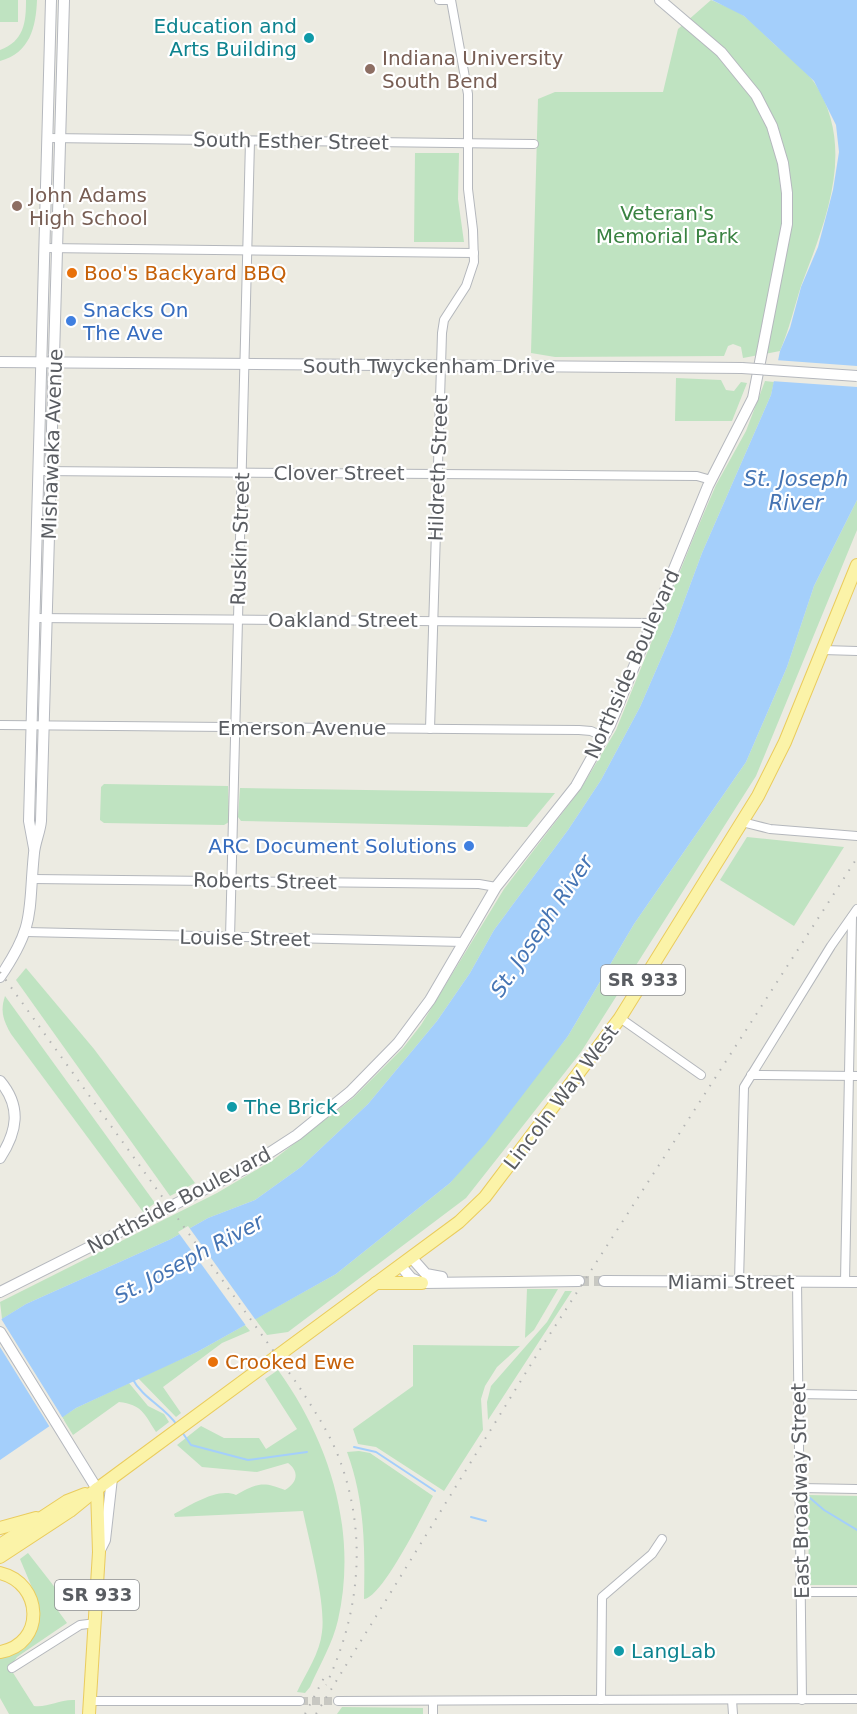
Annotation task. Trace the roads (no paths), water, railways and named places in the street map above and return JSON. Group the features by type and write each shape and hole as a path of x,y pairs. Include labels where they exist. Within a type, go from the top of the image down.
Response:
{"main road":[{"name":"Lincoln Way West","path":"0,1557 70,1511 97,1488 465,1217 485,1197 620,1018 742,822 772,770 857,565"},
{"path":"376,1283 422,1283"},
{"name":"Lincoln Way West","path":"0,1545 67,1501 97,1488"},
{"name":"SR 933","path":"89,1708 99,1552 97,1488"},
{"path":"0,1528 44,1516"},
{"path":"0,1573 14,1578 24,1586 32,1598 35,1615 27,1637 13,1648 0,1652"}],"street":[{"name":"Mishawaka Avenue","path":"34,852 29,821 51,0"},
{"name":"Mishawaka Avenue","path":"0,977 18,951 31,915 34,852 41,821 64,0"},
{"path":"439,0 449,0"},
{"name":"Hildreth Street","path":"430,729 442,326 466,286 474,253 468,189 470,143 468,88 449,0"},
{"name":"Northside Boulevard","path":"0,1292 213,1186 297,1135 350,1092 398,1043 430,1000 496,887 576,786 604,737 711,480 753,398 784,252 788,207 787,186 777,141 756,95 721,52 660,0"},
{"name":"South Esther Street","path":"48,138 534,144"},
{"name":"Ruskin Street","path":"230,938 250,141"},
{"path":"45,248 474,253"},
{"name":"South Twyckenham Drive","path":"0,363 742,368 857,376"},
{"name":"Clover Street","path":"39,471 697,476 711,480"},
{"name":"Oakland Street","path":"34,618 652,623"},
{"path":"823,650 857,651"},
{"name":"Emerson Avenue","path":"0,725 579,730 591,731 604,737"},
{"path":"742,822 770,829 857,836"},
{"name":"Roberts Street","path":"33,879 479,884 496,887"},
{"path":"738,1282 744,1087 831,946 855,912"},
{"path":"845,1282 853,1076 855,912"},
{"name":"Louise Street","path":"26,932 464,942"},
{"path":"620,1018 701,1075"},
{"path":"751,1075 853,1076"},
{"path":"0,1081 13,1101 16,1116 11,1141 0,1158"},
{"path":"411,1257 426,1274 466,1281"},
{"path":"400,1265 411,1278 422,1283 579,1281"},
{"name":"Miami Street","path":"604,1281 857,1282"},
{"name":"East Broadway Street","path":"797,1281 802,1700"},
{"path":"0,1332 97,1488"},
{"path":"798,1394 857,1395"},
{"path":"99,1552 105,1540 112,1478"},
{"path":"800,1488 857,1489"},
{"path":"601,1700 602,1597 652,1554 662,1539"},
{"path":"801,1592 857,1592"},
{"path":"12,1668 80,1625 96,1623"},
{"path":"338,1701 857,1699"},
{"path":"732,1700 733,1714"},
{"path":"89,1708 300,1701"},
{"path":"434,1701 434,1714"}],"water":[{"name":"St. Joseph River","path":"712,0 857,0 857,500 814,586 787,667 746,762 634,924 568,1036 486,1143 450,1183 336,1274 197,1352 76,1408 0,1460 0,1320 26,1304 171,1239 208,1218 255,1200 301,1167 368,1104 437,1021 470,973 494,930 568,830 601,780 640,707 673,631 702,553 771,395 780,351 790,328 801,287 818,247 833,190 839,152 836,125 814,81 744,16"}],"waterway":[{"path":"132,1378 142,1392 177,1425"},
{"path":"182,1432 191,1445 248,1460 307,1452"},
{"path":"354,1447 376,1452 435,1491"},
{"path":"810,1498 824,1510 857,1530"},
{"path":"471,1517 486,1521"}],"tunnel":[{"path":"579,1281 604,1281"},
{"path":"300,1701 338,1701"}],"railway":[{"path":"316,1714 541,1348 857,858"},
{"path":"0,972 298,1385 333,1444 347,1482 353,1511 356,1570 347,1628 326,1685"},
{"path":"305,1714 326,1674"}],"place":[{"name":"Education and Arts Building","path":"309,38"},
{"name":"Indiana University South Bend","path":"370,69"},
{"name":"John Adams High School","path":"17,206"},
{"name":"Boo's Backyard BBQ","path":"72,273"},
{"name":"Snacks On The Ave","path":"71,321"},
{"name":"ARC Document Solutions","path":"469,846"},
{"name":"The Brick","path":"232,1107"},
{"name":"Crooked Ewe","path":"213,1362"},
{"name":"LangLab","path":"619,1651"}],"park label":[{"name":"Veteran's Memorial Park","path":"667,224"}]}
